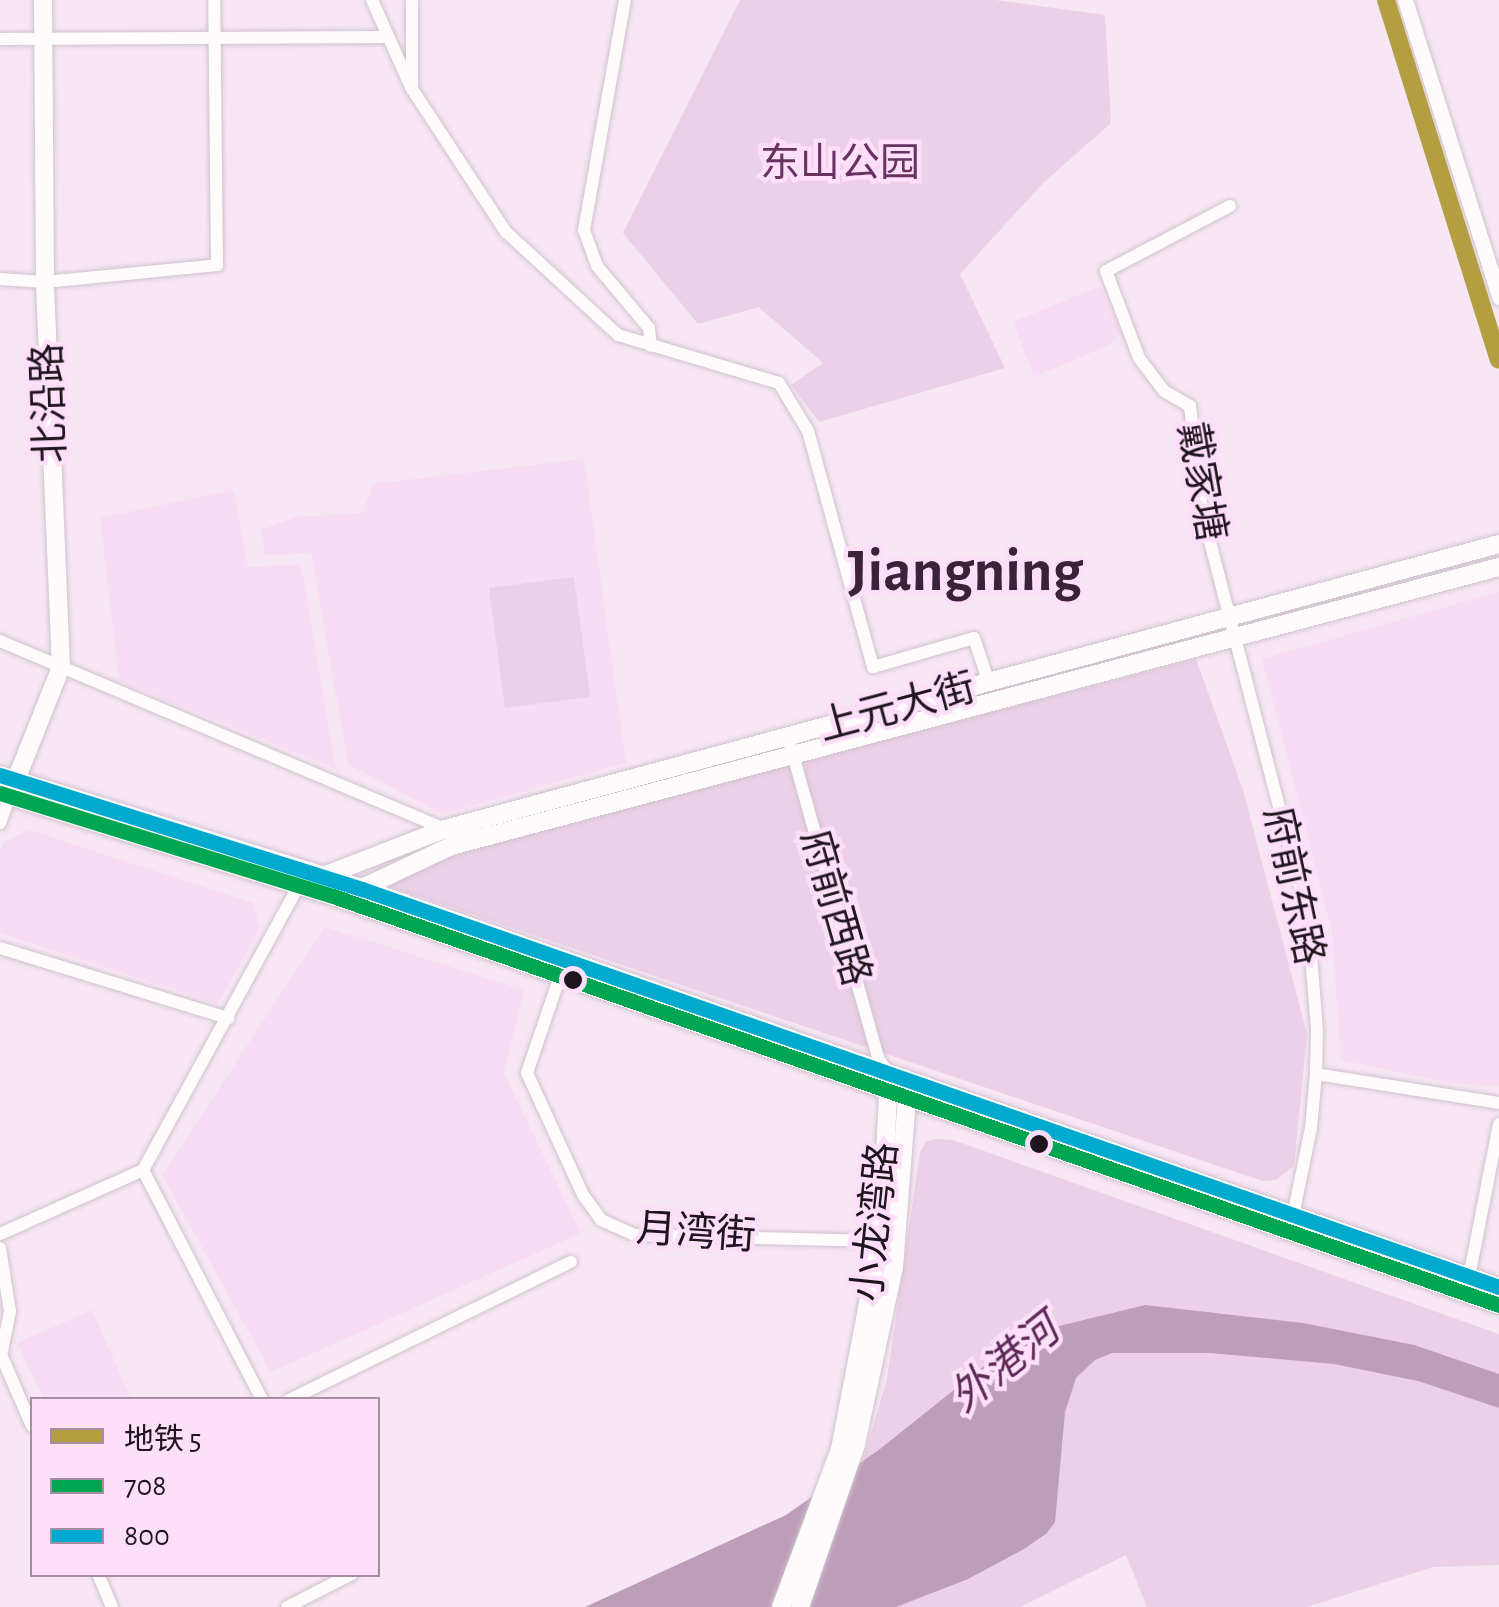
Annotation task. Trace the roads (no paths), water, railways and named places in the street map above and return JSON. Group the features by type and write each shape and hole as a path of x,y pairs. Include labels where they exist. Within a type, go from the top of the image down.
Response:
{"main road":[{"name":"北沿路","path":"7,786 61,667 45,282 43,0"},
{"name":"上元大街","path":"299,886 444,829 1230,620 1499,544"},
{"name":"上元大街","path":"333,896 362,888 451,846 1499,567"},
{"path":"7,786 362,888 895,1089 1499,1305"},
{"path":"7,786 895,1089 1294,1216 1499,1287"},
{"name":"小龙湾路","path":"781,1607 848,1446 880,1241 895,1089"},
{"name":"小龙湾路","path":"800,1607 848,1446 894,1267 895,1089"}],"street":[{"path":"0,280 45,282 216,265 214,0"},
{"path":"372,0 412,89 506,232 618,335 779,383 808,431 872,666 974,638 989,683"},
{"path":"412,0 412,89"},
{"path":"625,0 584,230 596,266 648,328 651,346"},
{"path":"1405,0 1499,298"},
{"path":"0,39 45,42 386,37"},
{"name":"戴家塘","path":"1230,206 1106,271 1139,358 1164,391 1190,406 1202,511 1230,620"},
{"name":"府前东路","path":"1230,620 1308,918 1317,1030 1316,1074 1312,1128 1294,1216"},
{"path":"0,641 444,829"},
{"name":"府前西路","path":"788,737 878,1058 895,1089"},
{"path":"0,824 7,786"},
{"path":"0,1234 143,1170 299,886"},
{"path":"0,948 228,1018"},
{"name":"月湾街","path":"560,976 527,1073 583,1195 601,1220 634,1234 880,1241"},
{"path":"1316,1074 1499,1103"},
{"path":"1470,1276 1499,1124"},
{"path":"143,1170 260,1397"},
{"path":"0,1248 10,1311 1,1359 30,1422"},
{"path":"295,1397 570,1262"},
{"path":"99,1577 112,1607"},
{"path":"287,1607 346,1577"}],"water":[{"name":"外港河","path":"1145,1305 1303,1323 1414,1345 1499,1374 1499,1408 1418,1381 1334,1364 1210,1353 1112,1353 1095,1360 1076,1378 1065,1412 1055,1522 1047,1533 1024,1549 968,1579 896,1607 585,1607 786,1515 880,1449 1004,1350 1055,1327"}],"metro line":[{"name":"5","path":"1386,0 1499,360"}],"district":[{"name":"Jiangning","path":"965,572"}],"park label":[{"name":"东山公园","path":"840,164"}]}
